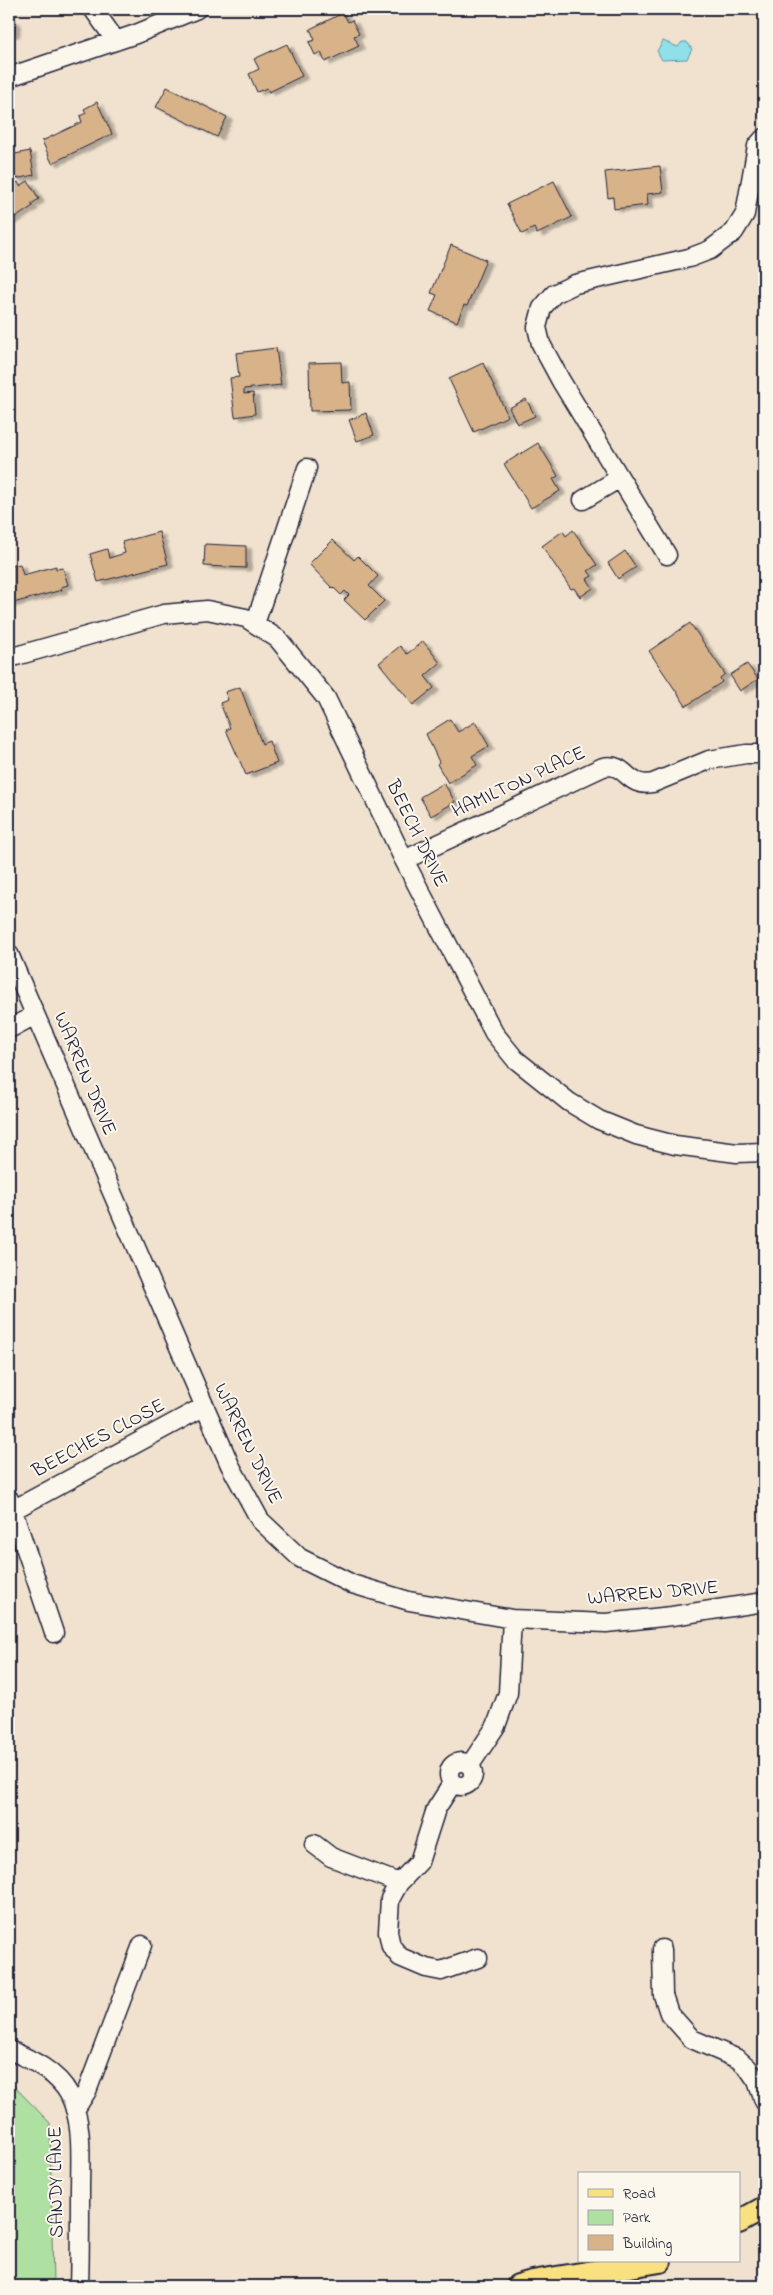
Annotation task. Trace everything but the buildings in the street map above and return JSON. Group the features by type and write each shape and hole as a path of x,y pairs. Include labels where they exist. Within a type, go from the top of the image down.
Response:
{"main road":[{"path":"740,2221 764,2208"},
{"path":"518,2286 654,2262"}],"street":[{"path":"93,9 116,41"},
{"path":"9,77 116,41 171,21 197,9"},
{"path":"667,555 541,344 537,327 542,308 554,294 574,284 689,258 710,250 734,232 745,214 757,146 764,138"},
{"path":"255,624 307,468"},
{"path":"583,500 620,478"},
{"name":"BEECH DRIVE","path":"9,658 164,614 207,610 246,618 278,639 326,698 404,860 494,1033 515,1059 569,1102 599,1120 636,1134 675,1145 737,1153 764,1152"},
{"name":"HAMILTON PLACE","path":"404,860 603,767 616,767 637,784 645,785 653,784 709,760 746,754 764,754"},
{"name":"WARREN DRIVE","path":"9,954 230,1465 260,1520 300,1558 352,1584 409,1602 512,1619 606,1623 672,1616 764,1602"},
{"path":"9,1029 35,1015"},
{"name":"BEECHES CLOSE","path":"54,1633 11,1504 205,1406"},
{"path":"478,1958 441,1971 426,1968 400,1957 391,1946 388,1932 390,1899 399,1883 419,1862 436,1808 452,1784 448,1775 452,1766 461,1762 470,1765 496,1726 508,1693 512,1619"},
{"path":"314,1844 331,1857 399,1883"},
{"path":"75,2110 87,2091 142,1945"},
{"path":"662,1949 662,1995 669,2013 692,2039 738,2059 748,2068 757,2081 764,2102"},
{"name":"SANDY LANE","path":"9,2050 43,2067 58,2080 69,2093 75,2110 80,2150 79,2286"}],"green space":[{"path":"9,2081 50,2123 53,2286 9,2286"}],"water":[{"path":"663,41 678,47 682,42 687,42 692,49 687,59 662,60 657,51"}]}
